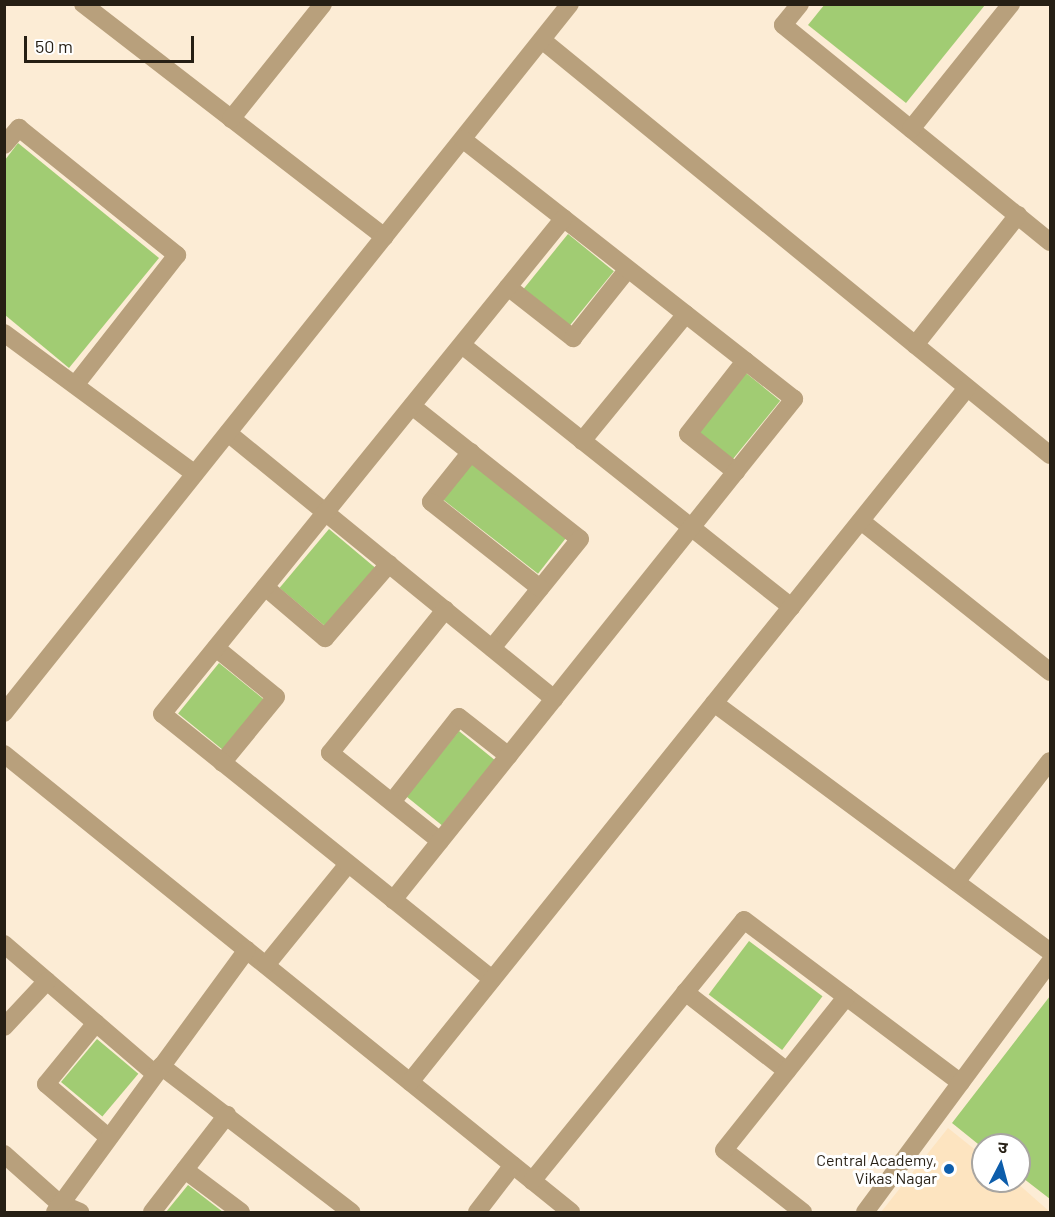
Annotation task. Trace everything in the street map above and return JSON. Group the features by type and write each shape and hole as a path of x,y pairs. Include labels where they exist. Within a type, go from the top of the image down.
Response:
{"street":[{"path":"231,119 323,4"},
{"path":"4,713 570,4"},
{"path":"800,4 783,25 1050,242"},
{"path":"911,129 1011,4"},
{"path":"87,6 384,237"},
{"path":"542,40 1050,456"},
{"path":"4,145 19,128 177,255 75,385"},
{"path":"393,900 794,399 463,139"},
{"path":"915,345 1018,215"},
{"path":"492,979 162,714 564,218"},
{"path":"508,287 573,338 628,269"},
{"path":"582,441 686,314"},
{"path":"4,333 195,474"},
{"path":"462,345 791,607"},
{"path":"736,472 688,434 745,361"},
{"path":"410,1082 968,388"},
{"path":"412,406 580,539 492,648"},
{"path":"228,433 554,699"},
{"path":"471,452 431,502 540,588"},
{"path":"861,521 1050,672"},
{"path":"265,587 325,638 389,564"},
{"path":"440,841 330,753 445,610"},
{"path":"216,648 276,697 222,763"},
{"path":"714,703 1050,952"},
{"path":"392,802 459,717 509,756"},
{"path":"4,754 571,1212"},
{"path":"956,882 1050,761"},
{"path":"266,965 348,864"},
{"path":"532,1181 744,920 961,1083"},
{"path":"4,944 96,1023 158,1070 227,1115 351,1212"},
{"path":"57,1208 247,950"},
{"path":"865,1212 1050,962"},
{"path":"4,1027 47,981"},
{"path":"686,992 787,1071"},
{"path":"803,1212 724,1150 846,997"},
{"path":"96,1023 46,1084 108,1137"},
{"path":"152,1212 227,1115"},
{"path":"4,1154 57,1208 80,1212"},
{"path":"477,1212 513,1165"},
{"path":"185,1170 241,1212"}],"shaded area":[{"name":"Central Academy, Vikas Nagar","path":"948,1128 971,1146 971,1193 1029,1193 1050,1212 881,1212"}],"green space":[{"path":"825,4 985,5 906,103 808,25"},
{"path":"18,143 159,258 69,368 5,315 5,160"},
{"path":"568,234 614,271 569,326 523,289"},
{"path":"746,373 780,401 731,461 697,434"},
{"path":"471,463 566,537 538,574 443,499"},
{"path":"329,529 375,568 325,627 280,588"},
{"path":"219,663 265,700 224,751 178,714"},
{"path":"459,731 495,760 442,825 406,796"},
{"path":"749,941 822,996 782,1050 709,995"},
{"path":"1050,996 1050,1199 1031,1184 1031,1133 971,1133 971,1138 952,1123"},
{"path":"97,1039 138,1074 102,1117 61,1082"},
{"path":"188,1185 223,1212 166,1212"}],"place":[{"name":"Central Academy, Vikas Nagar","path":"949,1169"}]}
